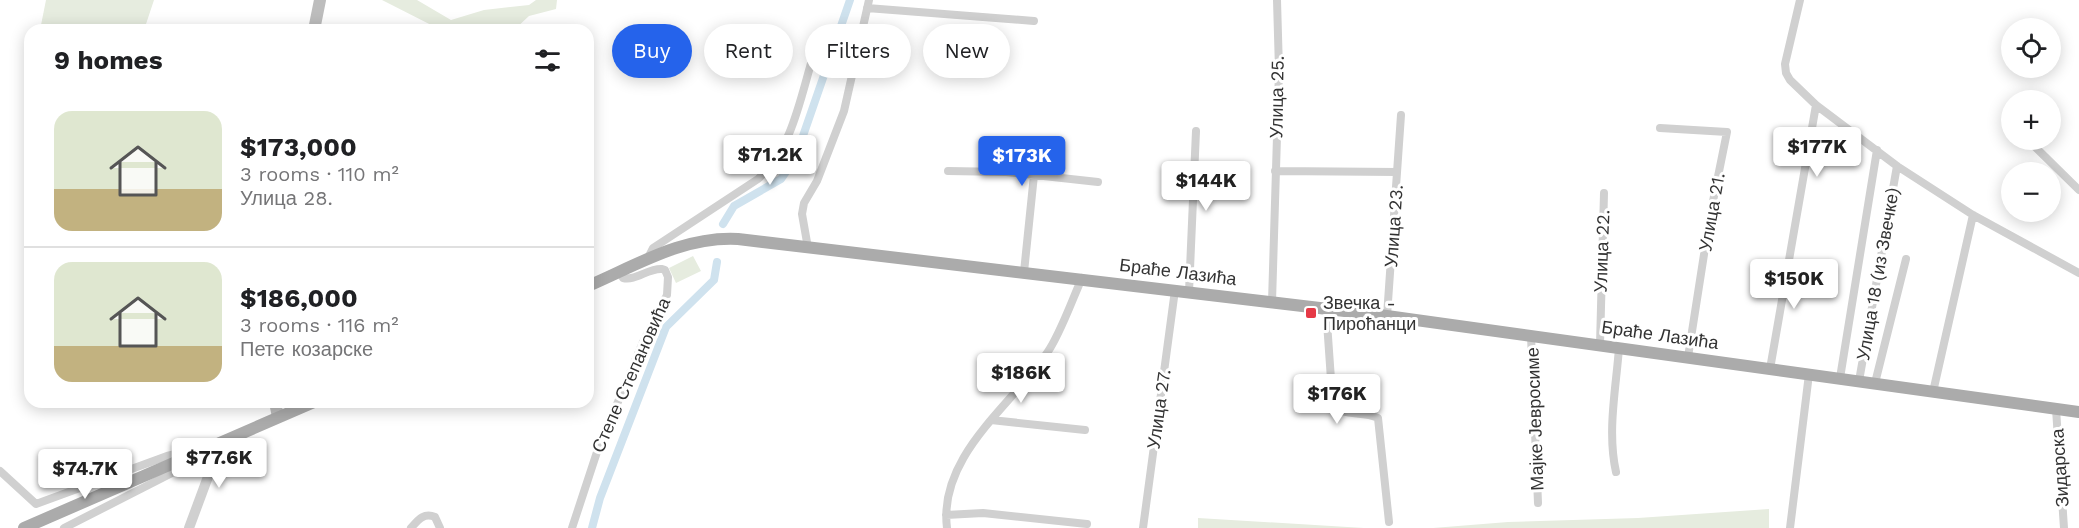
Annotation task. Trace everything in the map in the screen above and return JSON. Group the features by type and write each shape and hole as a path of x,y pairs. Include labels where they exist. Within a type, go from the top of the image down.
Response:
{"main road":[{"path":"315,24 320,0"},
{"name":"Браће Лазића","path":"594,284 687,244 710,239 738,239 1326,308 2079,412"},
{"path":"277,408 279,417"},
{"path":"24,528 300,408"}],"street":[{"name":"Улица 25.","path":"1272,302 1279,70 1277,0"},
{"path":"1800,0 1785,64 1790,80 1816,105 1898,166 1973,215 2079,273"},
{"path":"808,248 802,214 804,203 820,173 844,111 868,4 1034,21"},
{"path":"647,260 653,248 758,179 769,168 785,141 806,78"},
{"path":"1770,369 1816,105"},
{"name":"Улица 23.","path":"1387,316 1401,115"},
{"name":"Улица 21.","path":"1660,128 1727,132 1710,216 1688,357"},
{"path":"1189,292 1196,131"},
{"path":"1840,378 1877,150"},
{"path":"2038,150 2079,190"},
{"name":"Улица 18 (из Звечке)","path":"1859,381 1898,166"},
{"path":"948,171 1034,175 1098,182"},
{"name":"Улица 23.","path":"1275,171 1397,172"},
{"path":"1024,273 1034,175"},
{"name":"Улица 22.","path":"1600,345 1604,193"},
{"path":"1933,392 1973,215"},
{"path":"1875,383 1906,259"},
{"name":"Степе Степановића","path":"572,528 597,452 668,290 666,272 662,269 650,270 629,279 623,278 620,273"},
{"path":"946,528 948,499 958,467 991,420 1048,352 1082,278"},
{"name":"Улица 27.","path":"1143,528 1175,290"},
{"path":"1326,308 1333,408 1340,412 1368,413 1378,418 1389,522"},
{"name":"Мајке Јевросиме","path":"1531,336 1538,503"},
{"path":"1616,472 1612,455 1612,436 1619,348"},
{"path":"1790,528 1809,374"},
{"name":"Зидарска","path":"2056,409 2064,528"},
{"path":"991,420 1085,430"},
{"path":"189,528 212,466 209,448"},
{"path":"0,471 36,504 167,456 184,452 188,457 172,473 64,528"},
{"path":"946,515 983,513 1087,524"},
{"path":"411,528 421,517 428,515 435,517 440,528"}],"shaded area":[{"path":"46,0 154,0 146,24 41,24"},
{"path":"382,0 417,0 451,20 484,10 529,5 536,0 557,0 556,9 529,16 520,24 429,24"},
{"path":"693,256 701,271 676,283 669,268"},
{"path":"1769,509 1769,528 1433,528 1508,522 1638,518"},
{"path":"1198,518 1364,528 1198,528"}],"waterway":[{"path":"723,224 734,206 781,179 795,159 850,0"},
{"path":"592,528 600,498 666,327 714,280 717,262"}],"place":[{"name":"Звечка - Пироћанци","path":"1311,313"}]}
